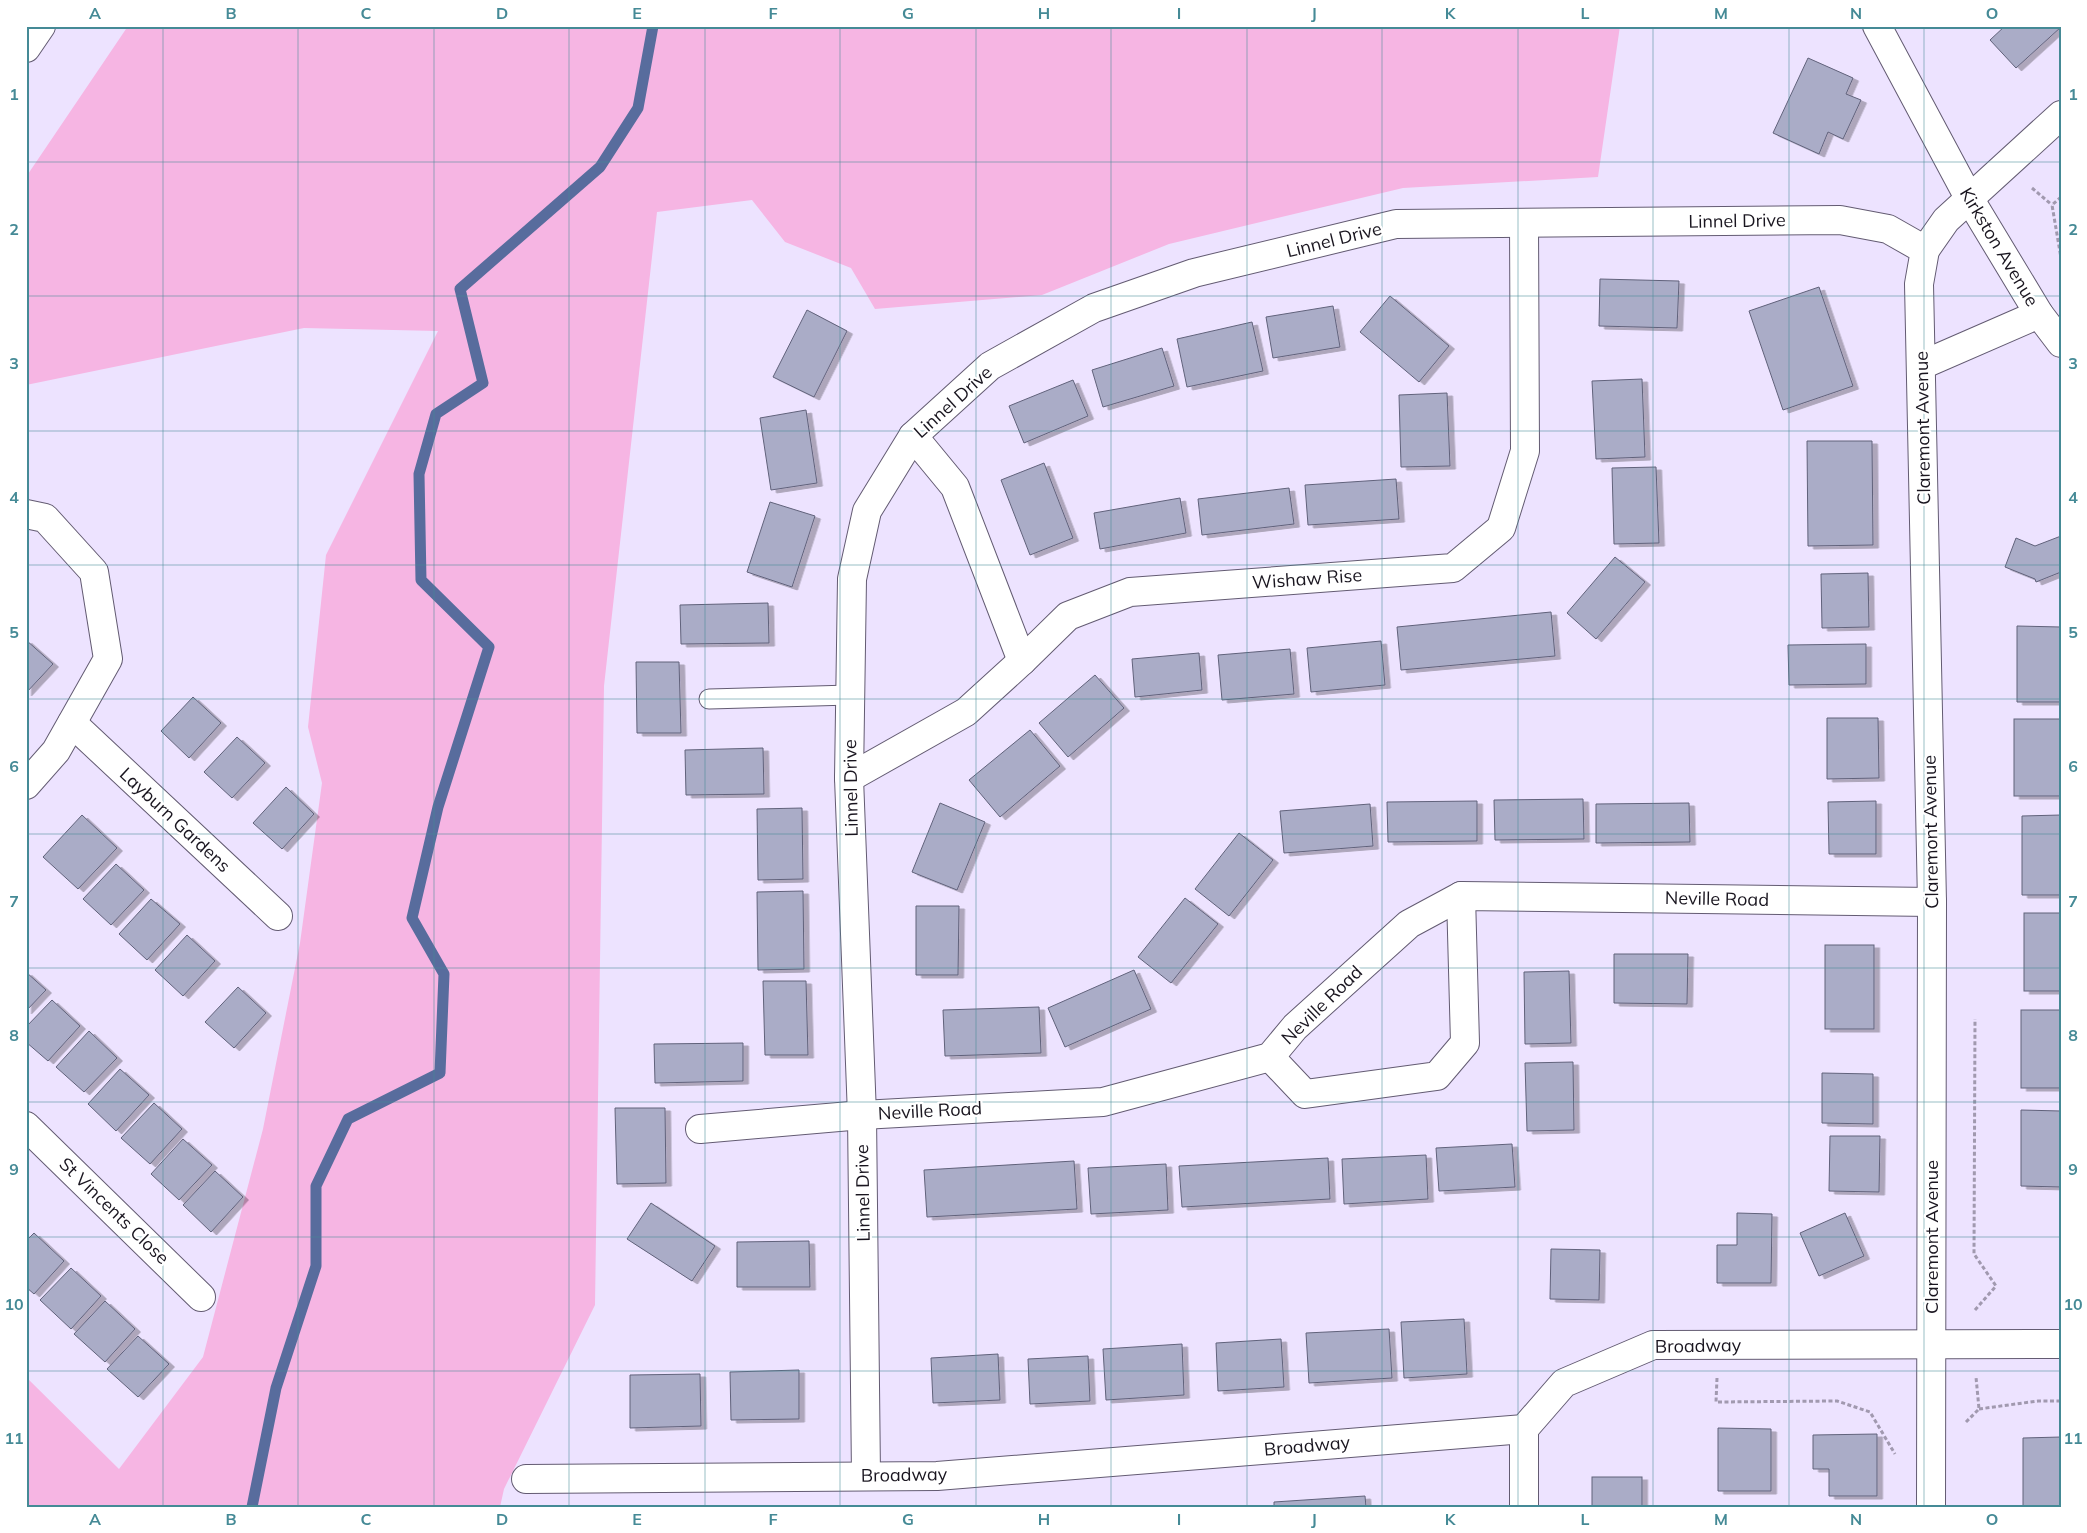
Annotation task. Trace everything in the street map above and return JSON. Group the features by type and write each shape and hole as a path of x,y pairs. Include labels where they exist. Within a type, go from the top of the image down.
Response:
{"street":[{"path":"26,48 41,26"},
{"name":"Kirkston Avenue","path":"1877,26 1969,198 2039,314 2061,343"},
{"path":"1925,250 1946,220 2061,115"},
{"name":"Linnel Drive","path":"866,1476 862,1115 849,778 852,579 866,512 914,436 990,366 1094,308 1194,274 1396,224 1840,220 1888,229 1925,250"},
{"name":"Wishaw Rise","path":"849,778 966,712 1068,616 1130,592 1453,568 1501,528 1524,451 1524,223"},
{"name":"Claremont Avenue","path":"1925,250 1919,284 1932,902 1931,1507"},
{"path":"1922,364 2039,314"},
{"path":"914,436 955,487 1022,661"},
{"path":"26,514 45,518 94,572 108,658 56,751 26,785"},
{"name":"Layburn Gardens","path":"72,723 278,916"},
{"path":"1270,1057 1304,1094 1437,1076 1465,1043 1462,896"},
{"name":"Neville Road","path":"700,1129 862,1115 1103,1102 1270,1057 1294,1027 1409,924 1462,896 1932,902"},
{"name":"St Vincents Close","path":"26,1126 201,1297"},
{"name":"Broadway","path":"526,1478 937,1476 1524,1429 1564,1383 1653,1345 2061,1344"},
{"path":"1524,1429 1524,1507"}],"lane":[{"path":"709,699 850,695"}],"path":[{"path":"2061,197 2052,205 2061,258"},
{"path":"1975,1019 1974,1254 1996,1286 1971,1314 1979,1409"},
{"path":"1719,1345 1716,1402 1838,1401 1870,1412 1895,1452 1896,1461"},
{"path":"1964,1424 1979,1409 2038,1401 2061,1401"}],"shaded area":[{"path":"134,26 1620,26 1598,177 1403,188 1169,244 1042,295 875,309 851,268 785,242 752,200 657,212 604,686 595,1305 504,1489 500,1507 26,1507 26,1377 119,1469 203,1357 263,1129 300,943 322,783 308,727 326,555 438,331 304,328 26,385 26,177 126,29"}],"building":[{"path":"2005,26 2061,27 2016,68 1990,40"},
{"path":"1808,58 1853,78 1846,94 1861,100 1843,139 1828,132 1819,154 1773,133"},
{"path":"1600,279 1679,281 1677,328 1599,326"},
{"path":"1819,287 1853,386 1783,410 1749,311"},
{"path":"1390,296 1449,346 1419,382 1360,332"},
{"path":"1333,306 1340,347 1273,358 1266,317"},
{"path":"807,310 847,331 814,397 773,377"},
{"path":"1252,322 1263,371 1187,387 1177,339"},
{"path":"1162,348 1174,386 1103,407 1092,370"},
{"path":"1642,379 1645,457 1596,459 1592,381"},
{"path":"1073,380 1088,416 1024,443 1009,406"},
{"path":"1447,393 1450,466 1401,467 1399,395"},
{"path":"806,410 817,483 771,490 760,418"},
{"path":"1807,441 1872,441 1873,545 1808,546"},
{"path":"1044,463 1073,538 1030,555 1001,480"},
{"path":"1656,467 1659,543 1614,544 1612,468"},
{"path":"1396,479 1399,519 1308,525 1305,485"},
{"path":"1289,488 1294,524 1202,535 1198,499"},
{"path":"1180,498 1186,533 1100,549 1094,513"},
{"path":"770,502 815,516 792,587 747,572"},
{"path":"2061,536 2061,572 2036,582 2035,579 2005,567 2016,538 2035,546"},
{"path":"1615,557 1645,582 1596,639 1567,613"},
{"path":"1868,573 1869,627 1822,628 1821,574"},
{"path":"768,603 769,643 681,644 680,605"},
{"path":"1551,612 1555,656 1401,670 1397,627"},
{"path":"2017,626 2061,627 2061,702 2017,702"},
{"path":"26,640 53,664 26,693"},
{"path":"1381,641 1385,685 1311,692 1307,648"},
{"path":"1866,644 1866,684 1789,685 1788,645"},
{"path":"1290,649 1294,694 1222,700 1218,655"},
{"path":"1199,653 1202,690 1135,697 1132,659"},
{"path":"636,662 679,662 681,733 637,733"},
{"path":"1095,675 1124,708 1068,757 1039,723"},
{"path":"193,697 221,723 189,758 161,731"},
{"path":"1827,718 1878,718 1879,778 1827,779"},
{"path":"2014,719 2060,719 2060,796 2014,796"},
{"path":"1030,730 1060,766 1000,817 969,780"},
{"path":"237,737 265,763 232,798 204,772"},
{"path":"763,748 764,794 686,795 685,750"},
{"path":"286,787 314,814 282,849 253,823"},
{"path":"1583,799 1584,839 1495,840 1494,800"},
{"path":"1477,801 1477,841 1388,842 1387,802"},
{"path":"1876,801 1876,854 1829,854 1828,802"},
{"path":"940,803 985,822 957,890 912,872"},
{"path":"1689,803 1690,842 1596,843 1596,804"},
{"path":"1370,804 1373,846 1284,853 1280,811"},
{"path":"802,808 803,879 758,880 757,809"},
{"path":"82,815 117,848 78,889 43,857"},
{"path":"2061,815 2061,895 2022,895 2022,816"},
{"path":"1239,833 1273,860 1229,916 1195,889"},
{"path":"116,864 144,890 111,925 83,899"},
{"path":"803,891 804,969 758,970 757,892"},
{"path":"1185,898 1218,924 1171,983 1138,957"},
{"path":"151,899 180,924 147,960 119,934"},
{"path":"916,906 959,906 958,975 916,975"},
{"path":"2024,913 2061,913 2061,991 2024,991"},
{"path":"187,935 215,961 183,996 155,970"},
{"path":"1825,945 1874,945 1874,1029 1825,1029"},
{"path":"1614,954 1688,954 1687,1004 1614,1003"},
{"path":"1134,970 1151,1009 1065,1047 1048,1008"},
{"path":"1569,971 1571,1043 1525,1044 1524,972"},
{"path":"26,972 46,990 26,1011"},
{"path":"763,981 806,981 808,1055 765,1055"},
{"path":"238,987 266,1013 234,1048 205,1022"},
{"path":"52,1000 80,1026 48,1061 26,1042 26,1027"},
{"path":"1039,1007 1041,1053 945,1056 943,1010"},
{"path":"2021,1010 2061,1010 2061,1088 2021,1088"},
{"path":"89,1031 117,1058 84,1092 56,1067"},
{"path":"743,1043 743,1081 655,1083 654,1044"},
{"path":"1573,1062 1574,1130 1527,1131 1525,1063"},
{"path":"120,1069 149,1095 116,1131 88,1104"},
{"path":"1822,1073 1873,1074 1873,1124 1822,1123"},
{"path":"154,1103 182,1129 150,1164 121,1138"},
{"path":"615,1108 665,1108 666,1183 617,1184"},
{"path":"2021,1110 2061,1111 2061,1187 2021,1186"},
{"path":"1830,1136 1880,1136 1879,1192 1829,1191"},
{"path":"183,1139 212,1165 179,1200 151,1174"},
{"path":"1512,1144 1515,1187 1439,1191 1436,1148"},
{"path":"1426,1155 1428,1199 1344,1204 1342,1159"},
{"path":"1328,1158 1330,1199 1182,1207 1179,1166"},
{"path":"1074,1161 1077,1209 927,1217 924,1170"},
{"path":"1166,1164 1168,1210 1091,1214 1088,1168"},
{"path":"215,1171 243,1197 211,1232 183,1205"},
{"path":"651,1203 715,1246 692,1281 627,1239"},
{"path":"1737,1213 1772,1214 1771,1283 1717,1283 1717,1245 1737,1245"},
{"path":"1845,1213 1864,1256 1819,1276 1800,1233"},
{"path":"34,1233 64,1261 34,1294 26,1287 26,1241"},
{"path":"809,1241 810,1287 737,1287 737,1242"},
{"path":"1551,1249 1600,1250 1599,1300 1550,1299"},
{"path":"71,1268 101,1296 71,1329 40,1300"},
{"path":"105,1301 135,1329 105,1362 74,1334"},
{"path":"1464,1319 1467,1374 1404,1378 1401,1322"},
{"path":"1389,1329 1392,1378 1309,1383 1306,1333"},
{"path":"138,1336 169,1364 138,1397 107,1369"},
{"path":"1281,1339 1284,1387 1218,1391 1216,1343"},
{"path":"1182,1344 1184,1395 1106,1400 1103,1349"},
{"path":"998,1354 1000,1400 933,1403 931,1358"},
{"path":"1088,1356 1090,1401 1030,1404 1028,1359"},
{"path":"799,1370 799,1419 731,1420 730,1372"},
{"path":"700,1374 701,1426 630,1428 630,1375"},
{"path":"1718,1428 1771,1429 1771,1491 1718,1491"},
{"path":"1877,1434 1877,1496 1829,1496 1829,1469 1813,1469 1813,1435"},
{"path":"2061,1437 2061,1507 2023,1507 2023,1438"},
{"path":"1592,1477 1642,1477 1642,1507 1592,1507"},
{"path":"1365,1496 1366,1507 1274,1507 1274,1502"}],"waterway":[{"path":"252,1507 276,1388 316,1266 316,1186 348,1119 440,1073 444,974 412,918 438,807 489,647 421,580 419,474 436,414 483,383 460,289 600,167 638,108 653,26"}]}
